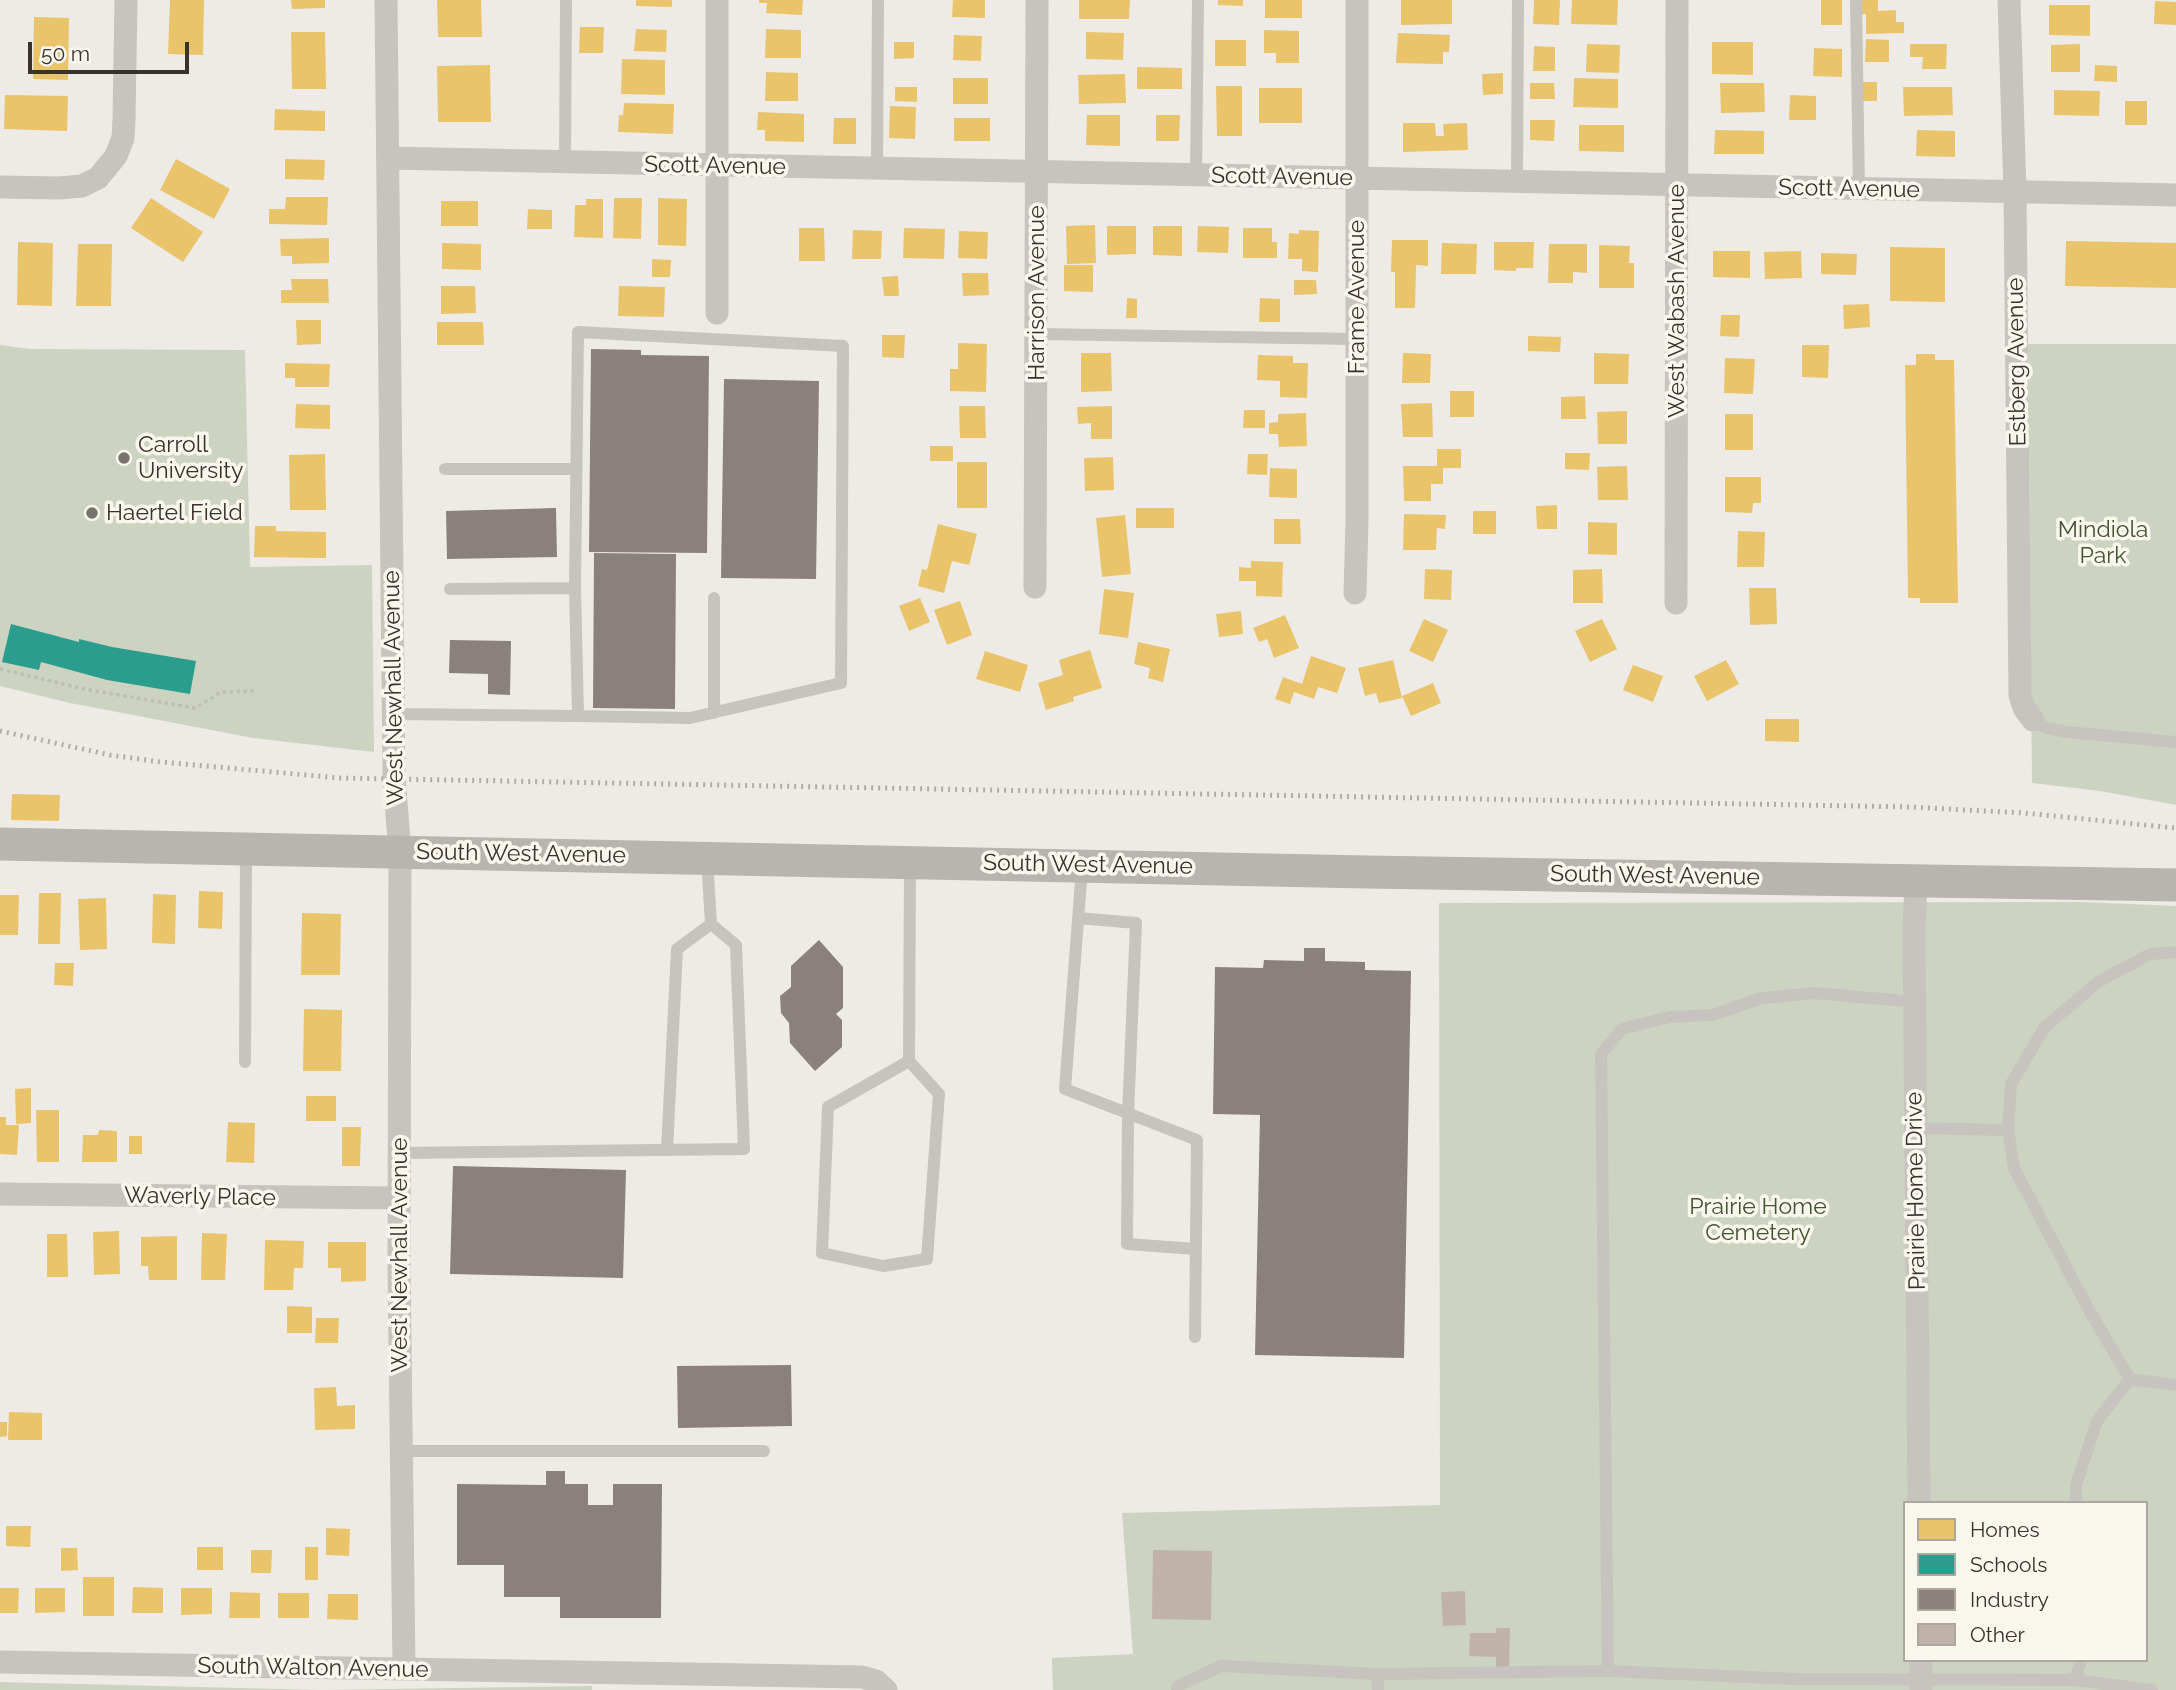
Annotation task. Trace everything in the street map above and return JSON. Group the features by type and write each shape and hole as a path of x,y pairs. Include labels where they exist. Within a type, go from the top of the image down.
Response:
{"street":[{"path":"0,187 82,186 98,178 116,156 123,138 127,0"},
{"name":"West Newhall Avenue","path":"386,0 394,778 400,852 399,1198 404,1669"},
{"path":"717,0 717,313"},
{"name":"Harrison Avenue","path":"1035,586 1037,0"},
{"name":"Frame Avenue","path":"1354,593 1357,0"},
{"name":"West Wabash Avenue","path":"1676,603 1677,0"},
{"name":"Estberg Avenue","path":"2009,0 2015,192 2020,695 2024,708 2033,720"},
{"name":"Scott Avenue","path":"388,158 2176,195"},
{"name":"South West Avenue","path":"0,844 2176,885"},
{"name":"Prairie Home Drive","path":"1916,880 1919,1501"},
{"name":"Waverly Place","path":"0,1194 399,1198"},
{"name":"South Walton Avenue","path":"0,1662 862,1677 881,1686"}],"lane":[{"path":"565,163 566,0"},
{"path":"877,169 878,0"},
{"path":"1196,175 1198,0"},
{"path":"1517,182 1518,0"},
{"path":"1856,0 1859,189"},
{"path":"393,714 690,718 841,683 843,346 578,332 575,588 578,716"},
{"path":"1037,334 1357,339"},
{"path":"446,469 576,469"},
{"path":"450,589 575,588"},
{"path":"714,598 714,713"},
{"path":"2033,720 2046,728 2067,732 2176,742"},
{"path":"245,1062 247,849"},
{"path":"399,1153 744,1149 736,945 711,924 707,858"},
{"path":"909,1061 828,1107 822,1253 883,1266 927,1259 939,1094 909,1061 910,862"},
{"path":"1082,864 1065,1089 1197,1140 1195,1337"},
{"path":"1078,918 1136,923 1128,1114 1127,1244 1196,1249"},
{"path":"667,1150 677,949 711,924"},
{"path":"2130,1379 2090,1312 2014,1168 2008,1130 2011,1084 2044,1028 2098,982 2150,954 2176,952"},
{"path":"1608,1671 1601,1054 1622,1029 1669,1017 1713,1015 1762,998 1815,993 1915,1002"},
{"path":"1916,1128 2008,1130"},
{"path":"2130,1379 2176,1385"},
{"path":"2076,1501 2076,1486 2097,1421 2130,1379"},
{"path":"401,1451 764,1451"},
{"path":"2075,1680 2080,1662"},
{"path":"1177,1690 1178,1686 1221,1666 1377,1674 1608,1671 1796,1679 1921,1676 2075,1680 2152,1690"},
{"path":"1377,1674 1378,1690"}],"path":[{"path":"0,669 84,690 195,708 221,692 254,691"}],"green space":[{"name":"Mindiola Park","path":"2028,344 2176,344 2176,805 2100,791 2032,783"},
{"name":"Carroll University","path":"0,345 30,349 245,350 250,567 372,565 374,752 253,738 70,703 0,686"},
{"name":"Prairie Home Cemetery","path":"2080,902 2176,906 2176,1690 1053,1690 1052,1658 1133,1654 1122,1513 1440,1505 1439,903"},
{"path":"0,1682 320,1690 0,1690"},
{"path":"592,1686 592,1690 320,1690"}],"building: Homes":[{"path":"170,0 204,0 203,55 168,54"},
{"path":"291,0 325,0 325,8 292,9"},
{"path":"437,0 481,0 482,37 438,37"},
{"path":"636,0 672,0 672,7 636,6"},
{"path":"759,0 803,0 802,15 766,13 767,3 759,3"},
{"path":"953,0 985,0 985,18 952,17"},
{"path":"1079,0 1130,0 1129,19 1079,19"},
{"path":"1218,0 1243,0 1243,6 1218,5"},
{"path":"1265,0 1302,0 1302,18 1265,18"},
{"path":"1401,0 1452,0 1452,24 1401,25"},
{"path":"1534,0 1560,0 1559,25 1533,24"},
{"path":"1572,0 1618,0 1617,25 1571,24"},
{"path":"1821,0 1842,0 1842,25 1821,25"},
{"path":"1858,0 1878,0 1878,11 1896,10 1896,22 1904,22 1904,33 1866,34 1866,14 1858,15"},
{"path":"2155,1 2176,2 2176,25 2154,24"},
{"path":"2049,5 2090,5 2090,36 2049,35"},
{"path":"34,17 69,18 68,80 33,79"},
{"path":"580,27 604,27 603,53 579,53"},
{"path":"636,29 667,30 666,52 634,51"},
{"path":"766,29 801,30 801,58 765,58"},
{"path":"1264,30 1299,31 1299,63 1276,63 1276,53 1264,53"},
{"path":"291,32 325,32 326,89 292,89"},
{"path":"1086,32 1124,33 1123,60 1086,59"},
{"path":"1398,33 1450,35 1449,52 1443,52 1443,64 1396,63"},
{"path":"954,35 982,36 981,61 953,60"},
{"path":"1866,39 1889,40 1889,62 1865,62"},
{"path":"1215,40 1246,40 1246,66 1215,66"},
{"path":"894,42 914,42 914,58 894,59"},
{"path":"1712,42 1753,42 1753,75 1712,74"},
{"path":"1587,44 1620,45 1619,73 1586,72"},
{"path":"1910,44 1947,44 1946,69 1922,69 1923,57 1910,57"},
{"path":"2080,44 2080,72 2051,72 2051,45"},
{"path":"1534,46 1555,47 1555,71 1533,71"},
{"path":"1814,48 1842,49 1842,77 1813,76"},
{"path":"622,59 665,60 665,95 621,94"},
{"path":"490,65 491,122 438,122 437,66"},
{"path":"2095,65 2117,66 2117,82 2094,81"},
{"path":"1137,67 1182,68 1182,89 1137,89"},
{"path":"766,72 798,73 798,101 765,101"},
{"path":"1503,73 1503,94 1483,95 1482,74"},
{"path":"1125,74 1126,103 1079,104 1078,75"},
{"path":"953,78 988,78 988,104 953,104"},
{"path":"1574,78 1618,79 1618,108 1573,107"},
{"path":"1861,82 1877,82 1877,101 1861,101"},
{"path":"1530,83 1554,83 1555,99 1530,99"},
{"path":"1720,83 1764,83 1765,112 1721,113"},
{"path":"1216,86 1242,86 1242,136 1217,136"},
{"path":"895,87 917,87 917,102 895,101"},
{"path":"1903,87 1952,87 1953,115 1904,116"},
{"path":"1259,88 1302,88 1302,123 1259,123"},
{"path":"2054,90 2100,91 2099,116 2054,115"},
{"path":"5,95 68,96 67,131 4,129"},
{"path":"1790,95 1816,96 1816,120 1789,120"},
{"path":"2125,101 2147,101 2147,125 2125,125"},
{"path":"624,103 674,104 673,134 618,132 619,115 623,115"},
{"path":"890,106 916,107 915,139 889,138"},
{"path":"275,109 325,111 325,131 274,130"},
{"path":"758,112 804,114 804,142 765,141 765,130 757,130"},
{"path":"1087,115 1120,115 1120,146 1086,145"},
{"path":"1156,115 1180,115 1179,141 1156,141"},
{"path":"834,118 856,118 856,144 833,144"},
{"path":"954,118 990,118 990,141 954,141"},
{"path":"1530,120 1555,120 1554,141 1530,140"},
{"path":"1403,123 1435,123 1436,136 1444,136 1443,124 1467,123 1468,150 1403,152"},
{"path":"1579,125 1624,125 1624,152 1579,151"},
{"path":"1715,130 1764,131 1764,154 1714,154"},
{"path":"1917,130 1955,131 1955,157 1916,156"},
{"path":"176,159 230,189 214,219 160,190"},
{"path":"285,159 325,160 324,180 285,179"},
{"path":"286,197 328,197 327,225 269,224 269,209 285,209"},
{"path":"151,198 203,232 183,262 131,228"},
{"path":"614,198 642,198 641,239 613,238"},
{"path":"658,198 687,199 686,246 658,245"},
{"path":"586,199 603,199 603,238 574,237 575,205 586,205"},
{"path":"441,201 478,201 478,226 441,226"},
{"path":"528,209 552,210 552,229 527,229"},
{"path":"1095,225 1096,263 1067,264 1066,226"},
{"path":"1107,226 1136,226 1136,254 1107,255"},
{"path":"1153,226 1182,226 1182,256 1153,255"},
{"path":"1198,226 1229,227 1228,253 1197,252"},
{"path":"799,228 824,228 825,261 799,261"},
{"path":"904,228 945,229 944,259 903,258"},
{"path":"1243,228 1272,228 1272,242 1277,242 1277,258 1243,258"},
{"path":"853,230 882,231 881,259 852,259"},
{"path":"1299,230 1319,231 1318,272 1302,271 1302,259 1288,259 1289,233 1299,234"},
{"path":"959,231 988,232 987,259 958,258"},
{"path":"329,238 329,263 292,264 292,256 281,256 280,239"},
{"path":"1392,240 1428,240 1428,266 1416,265 1415,308 1395,308 1395,272 1391,272"},
{"path":"2066,241 2176,243 2176,288 2065,286"},
{"path":"18,242 53,243 52,306 17,305"},
{"path":"1494,242 1534,242 1533,268 1516,268 1516,271 1494,270"},
{"path":"442,243 481,244 481,270 442,269"},
{"path":"1442,243 1477,244 1476,274 1441,274"},
{"path":"78,244 112,244 111,306 76,306"},
{"path":"1549,244 1587,244 1587,273 1573,272 1573,283 1548,283"},
{"path":"1599,245 1630,246 1629,263 1634,263 1634,288 1599,288"},
{"path":"1890,247 1945,248 1945,302 1890,301"},
{"path":"1713,251 1750,251 1750,278 1713,277"},
{"path":"1801,251 1802,278 1765,279 1764,252"},
{"path":"1821,253 1857,254 1856,275 1821,274"},
{"path":"652,259 671,260 670,277 652,277"},
{"path":"1064,265 1093,265 1093,292 1064,291"},
{"path":"962,273 988,273 989,295 963,296"},
{"path":"898,276 899,296 884,296 882,277"},
{"path":"291,279 328,279 329,303 281,303 281,290 292,290"},
{"path":"1294,280 1316,280 1317,294 1294,295"},
{"path":"441,286 475,286 476,313 441,314"},
{"path":"619,286 665,287 664,317 618,316"},
{"path":"1127,298 1137,299 1137,318 1126,318"},
{"path":"1260,298 1280,299 1280,322 1259,322"},
{"path":"1869,304 1870,327 1844,329 1843,305"},
{"path":"1721,315 1740,315 1739,337 1720,336"},
{"path":"296,320 321,320 321,344 297,345"},
{"path":"437,322 483,322 484,345 437,345"},
{"path":"882,335 905,335 904,358 882,357"},
{"path":"1528,336 1561,337 1560,352 1528,351"},
{"path":"958,343 987,344 986,392 950,391 950,369 958,369"},
{"path":"1802,345 1829,345 1828,378 1802,377"},
{"path":"1081,353 1111,353 1112,391 1081,392"},
{"path":"1403,353 1431,354 1430,383 1402,383"},
{"path":"1594,353 1629,354 1628,384 1594,384"},
{"path":"1916,354 1935,354 1935,360 1954,360 1958,603 1920,603 1920,598 1908,598 1905,365 1916,365"},
{"path":"1258,355 1293,356 1293,363 1308,363 1307,398 1280,397 1280,381 1257,380"},
{"path":"1725,358 1755,359 1753,394 1724,393"},
{"path":"285,363 330,364 329,387 295,387 295,378 285,378"},
{"path":"1450,391 1474,391 1474,417 1450,417"},
{"path":"1585,396 1586,419 1561,419 1561,397"},
{"path":"1432,403 1433,437 1403,437 1401,404"},
{"path":"296,404 330,405 330,429 295,428"},
{"path":"959,406 985,406 986,438 960,438"},
{"path":"1112,406 1112,439 1091,439 1091,423 1078,424 1077,407"},
{"path":"1244,410 1265,410 1265,428 1243,428"},
{"path":"1627,411 1627,444 1598,444 1597,412"},
{"path":"1306,413 1307,446 1279,447 1278,434 1269,434 1269,423 1278,422 1278,414"},
{"path":"1725,414 1753,414 1753,450 1725,450"},
{"path":"930,446 953,446 953,461 930,461"},
{"path":"1437,449 1461,449 1461,468 1443,468 1443,484 1431,484 1431,501 1404,501 1403,466 1437,466"},
{"path":"1565,453 1590,453 1589,470 1565,469"},
{"path":"325,454 326,510 290,510 289,455"},
{"path":"1248,454 1268,454 1267,475 1247,474"},
{"path":"1113,457 1114,490 1085,491 1084,458"},
{"path":"957,462 987,462 987,508 957,508"},
{"path":"1627,466 1628,500 1598,500 1597,467"},
{"path":"1270,468 1297,469 1297,498 1269,497"},
{"path":"1725,477 1761,477 1761,503 1753,503 1752,513 1725,512"},
{"path":"1557,505 1557,529 1537,529 1536,506"},
{"path":"1136,508 1174,508 1174,528 1136,528"},
{"path":"1473,511 1496,511 1496,534 1473,534"},
{"path":"1404,514 1446,515 1445,529 1437,528 1436,550 1403,550"},
{"path":"1125,515 1131,574 1102,577 1096,518"},
{"path":"1274,519 1300,519 1301,544 1274,544"},
{"path":"1588,522 1617,523 1617,555 1588,554"},
{"path":"938,524 977,534 969,565 952,561 944,593 918,586 922,569 927,570"},
{"path":"255,526 276,526 276,531 326,532 326,558 254,557"},
{"path":"1738,531 1765,532 1764,567 1737,567"},
{"path":"1251,561 1283,562 1282,597 1256,596 1256,581 1239,581 1239,567 1251,568"},
{"path":"1425,569 1452,570 1451,600 1424,599"},
{"path":"1602,569 1603,603 1573,603 1573,570"},
{"path":"1749,588 1776,588 1777,624 1750,625"},
{"path":"1104,589 1134,593 1128,638 1099,634"},
{"path":"920,598 930,622 909,631 899,606"},
{"path":"960,601 972,635 947,645 934,610"},
{"path":"1241,611 1243,634 1219,637 1216,614"},
{"path":"1285,615 1299,648 1274,658 1267,639 1259,642 1253,628"},
{"path":"1424,619 1448,630 1433,662 1409,651"},
{"path":"1602,619 1617,649 1590,662 1575,631"},
{"path":"1138,642 1170,649 1163,682 1148,678 1150,668 1134,664"},
{"path":"1090,650 1102,688 1073,697 1074,701 1046,710 1038,683 1063,675 1059,660"},
{"path":"985,651 1028,665 1020,692 976,679"},
{"path":"1311,656 1346,668 1337,693 1318,687 1314,699 1294,692 1290,704 1275,699 1283,677 1302,684"},
{"path":"1393,660 1402,698 1379,703 1376,693 1365,696 1358,668"},
{"path":"1726,660 1739,684 1707,701 1694,676"},
{"path":"1633,665 1663,676 1653,702 1623,690"},
{"path":"1433,683 1441,703 1411,716 1402,696"},
{"path":"1765,719 1799,719 1799,742 1765,741"},
{"path":"12,794 60,795 59,821 11,820"},
{"path":"199,891 223,892 222,929 198,928"},
{"path":"39,893 61,893 60,944 38,944"},
{"path":"153,894 176,895 175,944 152,943"},
{"path":"0,895 19,895 18,935 0,935"},
{"path":"106,898 107,949 80,950 78,899"},
{"path":"302,913 341,914 340,975 301,975"},
{"path":"55,963 74,963 73,986 54,985"},
{"path":"304,1009 342,1010 341,1071 303,1071"},
{"path":"31,1088 31,1123 16,1124 15,1089"},
{"path":"306,1096 336,1096 336,1121 306,1121"},
{"path":"36,1110 59,1110 59,1162 37,1162"},
{"path":"0,1117 6,1117 6,1125 19,1125 17,1155 0,1154"},
{"path":"228,1122 255,1123 254,1163 226,1162"},
{"path":"342,1127 361,1127 360,1166 342,1166"},
{"path":"99,1130 117,1131 117,1162 82,1162 83,1135 98,1135"},
{"path":"129,1136 142,1136 142,1154 129,1154"},
{"path":"119,1231 120,1274 94,1275 93,1232"},
{"path":"202,1233 227,1234 225,1280 201,1280"},
{"path":"47,1234 67,1234 68,1277 47,1277"},
{"path":"177,1236 177,1280 149,1280 148,1266 141,1266 141,1237"},
{"path":"265,1240 304,1241 303,1268 294,1268 293,1290 264,1290"},
{"path":"328,1242 366,1242 366,1281 341,1282 341,1268 328,1268"},
{"path":"287,1306 312,1307 312,1333 287,1333"},
{"path":"316,1318 339,1318 338,1343 315,1343"},
{"path":"336,1387 337,1406 355,1405 355,1429 315,1430 314,1388"},
{"path":"9,1412 42,1413 42,1440 8,1440"},
{"path":"0,1422 7,1422 7,1436 0,1437"},
{"path":"6,1526 31,1526 30,1547 6,1546"},
{"path":"326,1528 350,1529 349,1556 326,1555"},
{"path":"197,1547 223,1547 223,1570 197,1570"},
{"path":"305,1547 318,1547 318,1580 305,1580"},
{"path":"61,1548 77,1548 78,1570 61,1571"},
{"path":"251,1550 272,1550 271,1573 251,1573"},
{"path":"83,1577 114,1577 114,1616 83,1616"},
{"path":"133,1587 163,1588 163,1613 132,1613"},
{"path":"0,1588 19,1588 18,1613 0,1613"},
{"path":"35,1588 65,1588 65,1612 35,1613"},
{"path":"181,1588 212,1588 212,1614 181,1615"},
{"path":"230,1592 260,1593 260,1618 229,1618"},
{"path":"278,1593 309,1593 309,1618 278,1618"},
{"path":"328,1594 358,1594 358,1620 327,1619"}],"building: Schools":[{"path":"11,624 79,642 79,639 196,661 190,694 107,680 41,662 39,670 2,662"}],"building: Industry":[{"path":"591,349 641,350 641,355 709,356 707,553 589,552"},
{"path":"724,379 819,381 816,579 721,578"},
{"path":"556,508 557,557 447,559 446,511"},
{"path":"594,553 676,554 675,709 593,708"},
{"path":"450,640 511,641 510,695 488,694 488,674 449,673"},
{"path":"819,940 843,967 843,1008 836,1014 842,1020 842,1047 815,1071 790,1043 789,1023 781,1013 780,996 791,987 791,966"},
{"path":"1304,948 1325,948 1325,961 1365,962 1365,970 1411,971 1404,1358 1255,1355 1260,1115 1213,1114 1215,967 1263,968 1264,960 1304,961"},
{"path":"453,1166 626,1170 623,1278 450,1274"},
{"path":"791,1365 792,1426 678,1428 677,1366"},
{"path":"546,1471 565,1471 565,1484 588,1484 588,1505 613,1505 613,1484 662,1484 661,1618 560,1618 560,1597 504,1597 504,1565 457,1565 457,1484 546,1485"}],"building: Other":[{"path":"1153,1550 1212,1551 1211,1620 1152,1619"},
{"path":"1465,1591 1466,1625 1443,1626 1441,1592"},
{"path":"1496,1628 1510,1628 1509,1670 1496,1669 1496,1657 1469,1656 1470,1633 1496,1633"}],"railway":[{"path":"0,731 110,755 340,778 1909,807 2024,813 2176,828"}],"place":[{"name":"Carroll University","path":"124,458"},
{"name":"Haertel Field","path":"92,513"}]}
